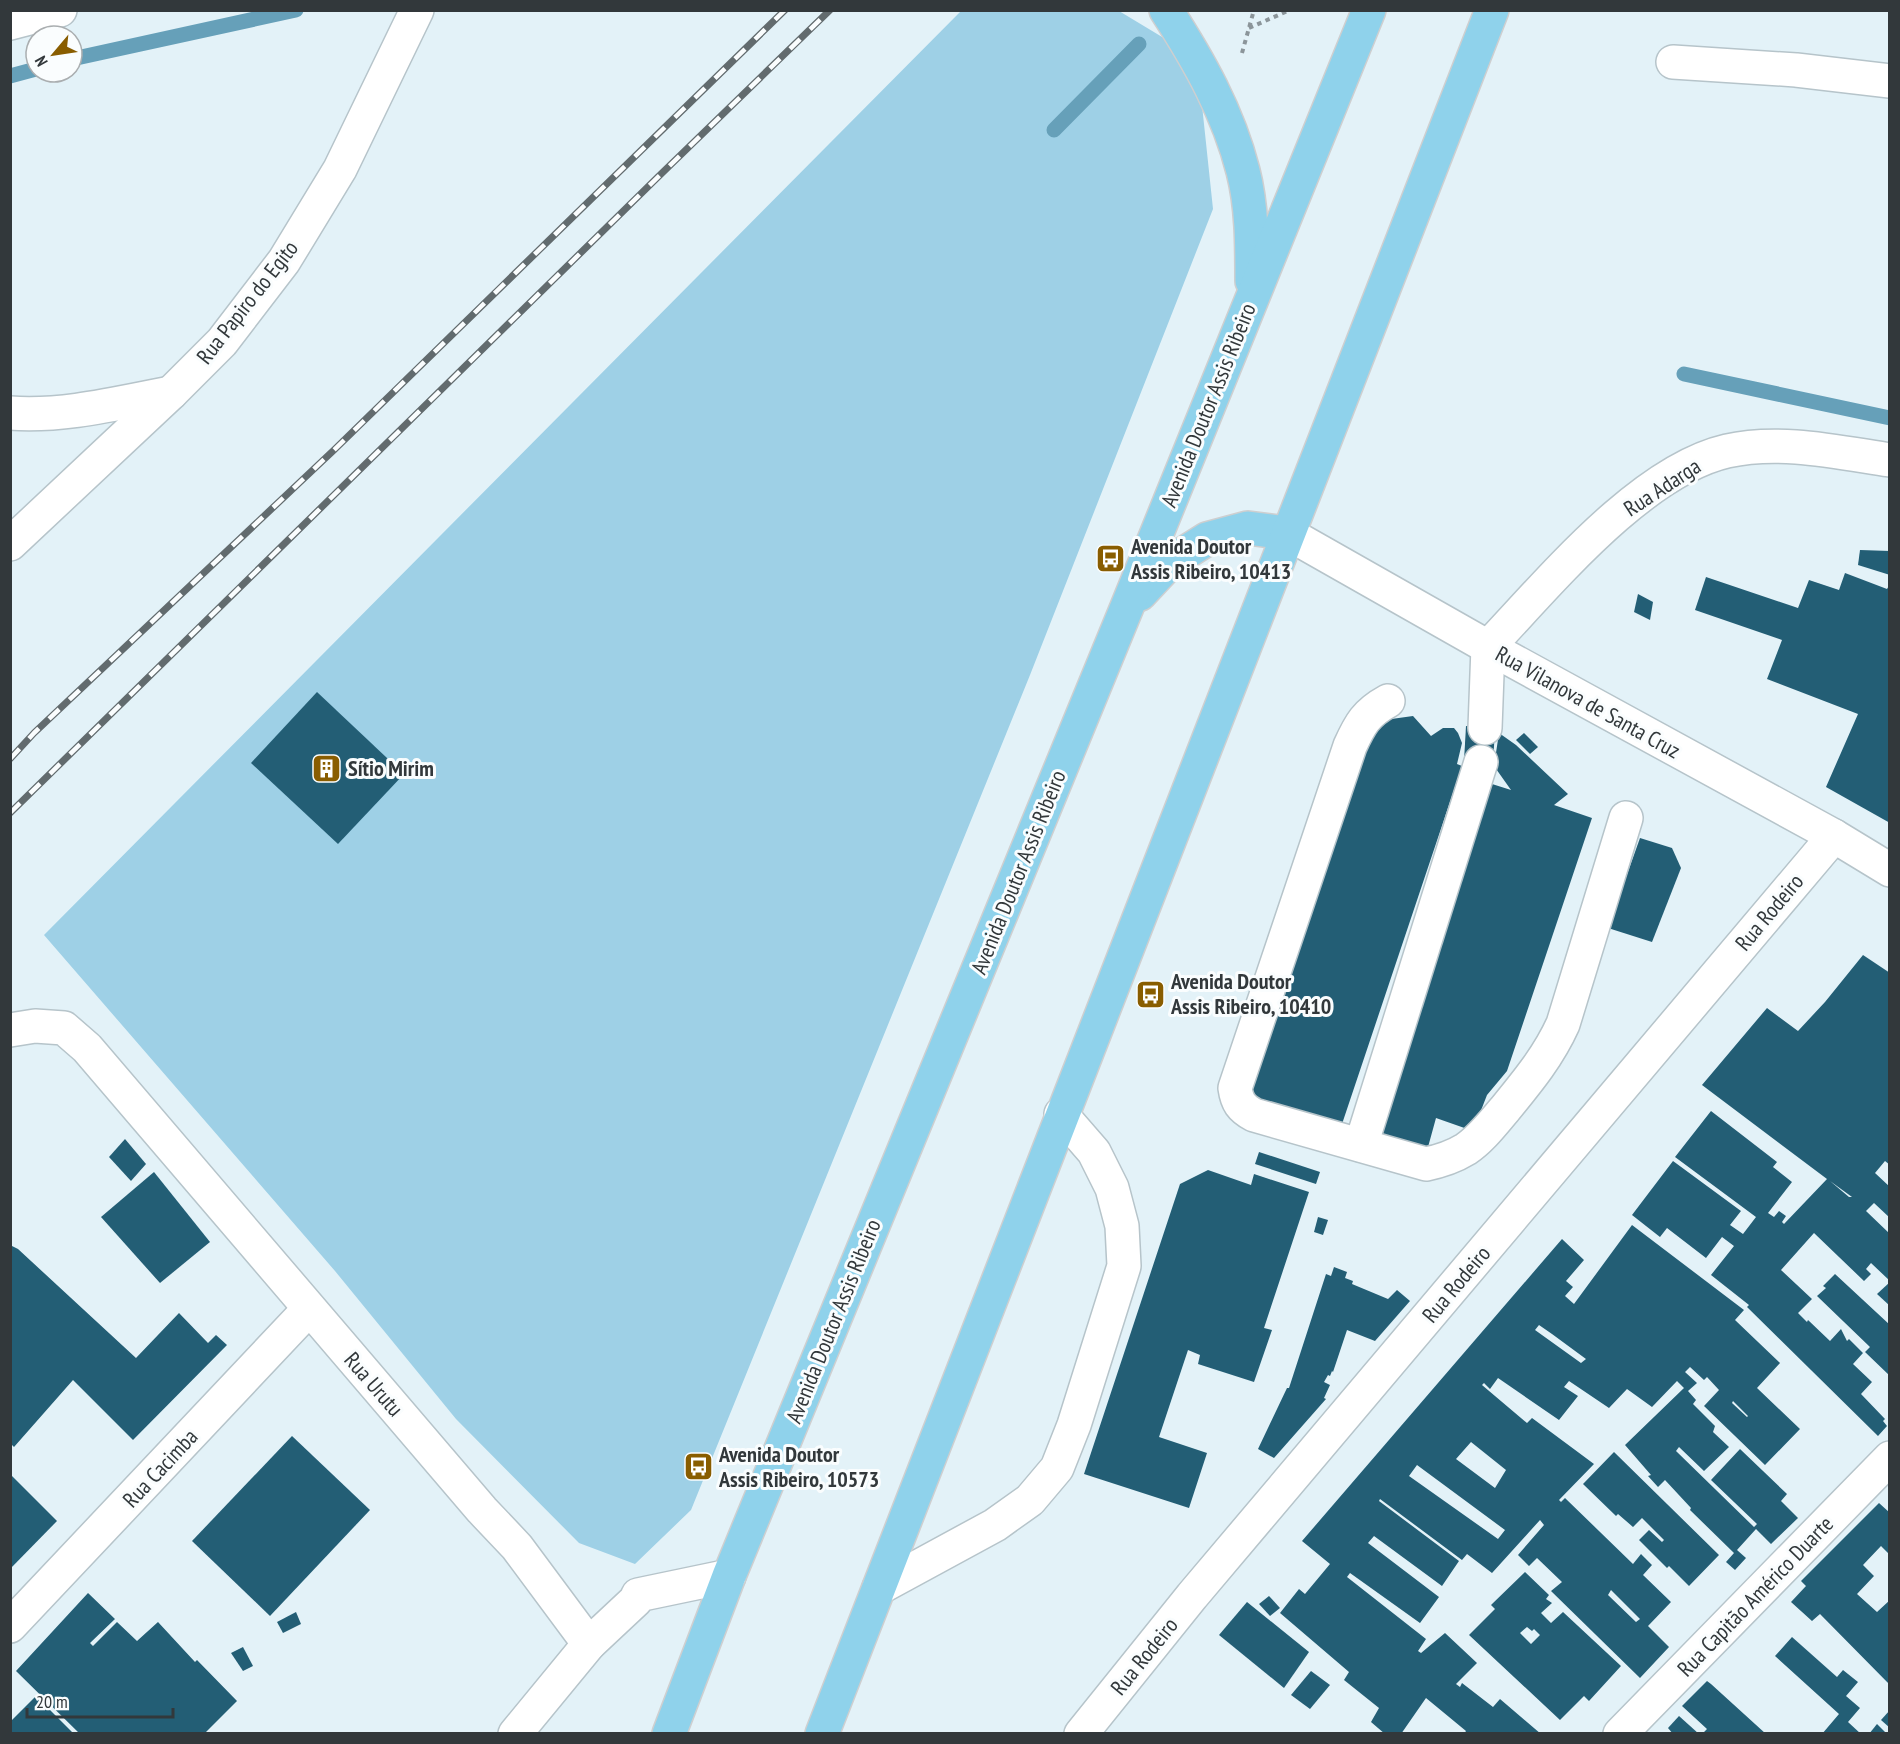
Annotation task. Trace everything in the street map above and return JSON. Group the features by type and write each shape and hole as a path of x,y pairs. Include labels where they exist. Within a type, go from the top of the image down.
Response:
{"main road":[{"path":"1166,10 1197,58 1224,112 1244,172 1252,230 1251,297"},
{"name":"Avenida Doutor Assis Ribeiro","path":"669,1734 729,1576 1127,607 1369,10"},
{"path":"822,1734 1491,10"},
{"path":"1127,607 1169,563 1207,540 1248,528 1287,533"}],"street":[{"path":"10,23 60,10"},
{"name":"Rua Papiro do Egito","path":"10,544 222,342 284,261 340,169 417,10"},
{"path":"1673,62 1797,70 1890,81"},
{"path":"10,413 73,411 171,393"},
{"name":"Rua Adarga","path":"1488,647 1577,554 1634,500 1691,464 1727,451 1766,446 1820,449 1890,460"},
{"name":"Rua Vilanova de Santa Cruz","path":"1287,533 1488,647 1834,836 1890,870"},
{"path":"1485,728 1488,647"},
{"path":"1388,701 1372,710 1359,726 1350,746 1235,1088 1236,1099 1243,1109 1254,1115 1426,1164 1448,1159 1467,1149 1484,1134 1538,1068 1552,1047 1563,1024 1626,818"},
{"path":"1361,1145 1480,762"},
{"name":"Rua Rodeiro","path":"1081,1734 1200,1587 1834,836"},
{"name":"Rua Urutu","path":"23,1028 64,1028 87,1048 309,1309 517,1547 589,1644"},
{"path":"879,1588 995,1525 1030,1500 1057,1468 1074,1425 1124,1266 1122,1227 1112,1188 1094,1152 1061,1114"},
{"name":"Rua Cacimba","path":"10,1626 309,1309"},
{"name":"Rua Capitão Américo Duarte","path":"1620,1734 1890,1458"},
{"path":"514,1734 589,1644 636,1600 638,1595 729,1576"}],"path":[{"path":"1254,10 1249,28 1290,10"}],"shaded area":[{"name":"Sítio Mirim","path":"961,11 1119,11 1197,58 1213,209 1030,675 691,1510 635,1564 579,1543 456,1419 335,1271 44,935"}],"building":[{"path":"1860,550 1890,551 1890,575 1858,565"},
{"path":"1845,573 1887,589 1890,584 1890,823 1826,787 1858,714 1767,679 1782,640 1695,610 1706,577 1798,608 1809,580 1839,590"},
{"path":"1638,594 1653,602 1650,620 1634,612"},
{"name":"Sítio Mirim","path":"317,692 404,774 338,844 251,763"},
{"path":"1413,716 1431,736 1443,728 1454,728 1462,743 1457,764 1462,766 1340,1130 1248,1103 1370,735 1377,721"},
{"path":"1466,726 1495,729 1493,763 1464,761"},
{"path":"1499,733 1516,745 1568,794 1554,805 1592,818 1507,1071 1487,1095 1473,1131 1436,1118 1425,1158 1372,1140 1492,784 1511,790 1494,766"},
{"path":"1524,733 1538,747 1530,754 1516,740"},
{"path":"1640,838 1672,848 1681,868 1652,942 1608,928"},
{"path":"1863,955 1890,973 1890,1165 1885,1161 1875,1173 1890,1187 1890,1218 1874,1203 1866,1211 1890,1234 1890,1281 1871,1263 1866,1269 1871,1274 1864,1281 1814,1233 1781,1270 1812,1299 1798,1313 1830,1341 1841,1329 1847,1341 1849,1339 1863,1353 1853,1364 1872,1382 1861,1394 1885,1419 1883,1421 1887,1426 1878,1436 1747,1307 1749,1305 1711,1275 1734,1246 1722,1237 1706,1258 1667,1228 1660,1237 1632,1215 1673,1161 1741,1211 1730,1225 1743,1234 1756,1217 1675,1157 1711,1111 1777,1162 1773,1167 1792,1182 1768,1213 1774,1217 1779,1211 1786,1216 1782,1222 1784,1224 1827,1179 1702,1085 1767,1008 1798,1031","holes":["1830,1181 1852,1197 1849,1197"]},
{"path":"125,1139 146,1164 131,1181 109,1157"},
{"path":"1259,1152 1320,1172 1316,1184 1255,1164"},
{"path":"1208,1170 1251,1185 1254,1174 1309,1192 1264,1328 1272,1330 1254,1382 1198,1364 1200,1355 1188,1350 1159,1437 1207,1453 1189,1508 1084,1474 1180,1184"},
{"path":"154,1172 210,1242 160,1283 101,1217"},
{"path":"1318,1217 1328,1220 1323,1235 1314,1232"},
{"path":"1632,1225 1744,1310 1735,1320 1780,1363 1757,1388 1800,1429 1765,1465 1704,1406 1719,1390 1707,1377 1704,1380 1690,1367 1685,1372 1697,1383 1688,1391 1696,1400 1693,1404 1715,1426 1713,1432 1729,1447 1704,1471 1679,1447 1676,1451 1754,1527 1757,1524 1711,1480 1740,1449 1787,1494 1781,1501 1798,1518 1771,1544 1756,1529 1737,1550 1746,1558 1735,1570 1726,1562 1734,1553 1690,1510 1691,1508 1665,1480 1658,1487 1648,1476 1651,1475 1625,1445 1684,1388 1677,1381 1652,1407 1627,1389 1609,1408 1569,1381 1564,1387 1578,1396 1559,1420 1498,1378 1490,1389 1484,1383 1482,1385 1527,1423 1532,1418 1594,1464 1559,1500 1561,1502 1565,1498 1633,1564 1641,1554 1652,1565 1643,1575 1671,1602 1648,1626 1669,1647 1640,1678 1551,1591 1562,1582 1537,1558 1529,1566 1518,1555 1544,1525 1540,1520 1492,1573 1467,1554 1462,1560 1380,1499 1379,1501 1459,1561 1442,1586 1374,1536 1368,1543 1439,1597 1420,1623 1350,1573 1347,1577 1426,1639 1418,1651 1421,1653 1445,1633 1477,1663 1456,1684 1460,1687 1462,1683 1493,1707 1500,1699 1541,1734 1464,1734 1466,1731 1426,1698 1401,1734 1385,1734 1371,1722 1379,1708 1344,1680 1349,1672 1280,1613 1299,1589 1305,1594 1330,1564 1302,1541 1562,1239 1584,1260 1566,1281 1573,1287 1565,1296 1574,1304","holes":["1539,1325 1586,1359 1581,1363 1535,1330","1733,1401 1748,1416 1747,1417 1732,1403","1471,1442 1506,1470 1495,1488 1456,1459","1417,1465 1505,1530 1498,1539 1409,1476","1611,1590 1640,1619 1636,1622 1608,1595"]},
{"path":"10,1245 18,1249 136,1358 179,1313 208,1343 216,1335 227,1345 133,1440 73,1380 14,1447 10,1443"},
{"path":"1334,1267 1347,1272 1345,1278 1353,1281 1352,1284 1388,1299 1397,1290 1410,1301 1375,1341 1347,1330 1333,1372 1324,1382 1330,1385 1324,1398 1326,1399 1274,1458 1258,1449 1289,1388 1326,1274 1331,1276"},
{"path":"1835,1274 1890,1325 1890,1376 1865,1352 1870,1347 1817,1296 1826,1288 1823,1286"},
{"path":"1890,1282 1890,1306 1877,1294"},
{"path":"292,1436 370,1510 270,1616 192,1541"},
{"path":"1614,1452 1719,1555 1689,1586 1639,1540 1649,1530 1662,1542 1664,1540 1642,1518 1633,1527 1618,1514 1616,1516 1583,1484"},
{"path":"10,1474 57,1521 10,1569"},
{"path":"1879,1503 1890,1513 1890,1555 1881,1546 1863,1565 1874,1576 1857,1594 1877,1612 1890,1600 1890,1685 1820,1614 1812,1621 1791,1602 1806,1586 1801,1581"},
{"path":"1525,1572 1549,1595 1546,1599 1552,1603 1541,1613 1551,1623 1563,1612 1621,1666 1589,1701 1584,1696 1560,1720 1469,1635 1495,1609 1491,1605","holes":["1527,1627 1532,1631 1534,1629 1540,1635 1531,1644 1520,1633"]},
{"path":"88,1593 115,1619 90,1643 93,1646 117,1622 137,1641 158,1622 195,1662 197,1660 237,1701 204,1734 80,1734 16,1671"},
{"path":"1269,1596 1280,1608 1270,1616 1259,1604"},
{"path":"1247,1602 1309,1652 1284,1688 1219,1635"},
{"path":"296,1612 301,1624 283,1633 277,1622"},
{"path":"1792,1637 1837,1677 1843,1670 1858,1682 1846,1696 1860,1708 1848,1722 1861,1734 1822,1734 1839,1714 1775,1656"},
{"path":"243,1647 253,1666 243,1671 231,1653"},
{"path":"1311,1671 1330,1685 1310,1709 1291,1695"},
{"path":"1707,1681 1766,1734 1702,1734 1707,1729 1682,1706"},
{"path":"36,1696 74,1734 10,1734 10,1718 12,1720"},
{"path":"1890,1710 1890,1728 1881,1720"},
{"path":"1679,1716 1699,1734 1673,1734 1668,1728"},
{"path":"1877,1724 1887,1734 1869,1734"}],"waterway":[{"path":"84,56 296,10"},
{"path":"1054,130 1139,44"},
{"path":"10,76 24,72"},
{"path":"1684,374 1890,418"}],"railway":[{"path":"10,759 34,733 334,450 785,10"},
{"path":"10,813 830,10"}],"place":[{"name":"Avenida Doutor Assis Ribeiro, 10413","path":"1110,559"},
{"name":"Sítio Mirim","path":"327,768"},
{"name":"Avenida Doutor Assis Ribeiro, 10410","path":"1150,994"},
{"name":"Avenida Doutor Assis Ribeiro, 10573","path":"698,1467"}]}
